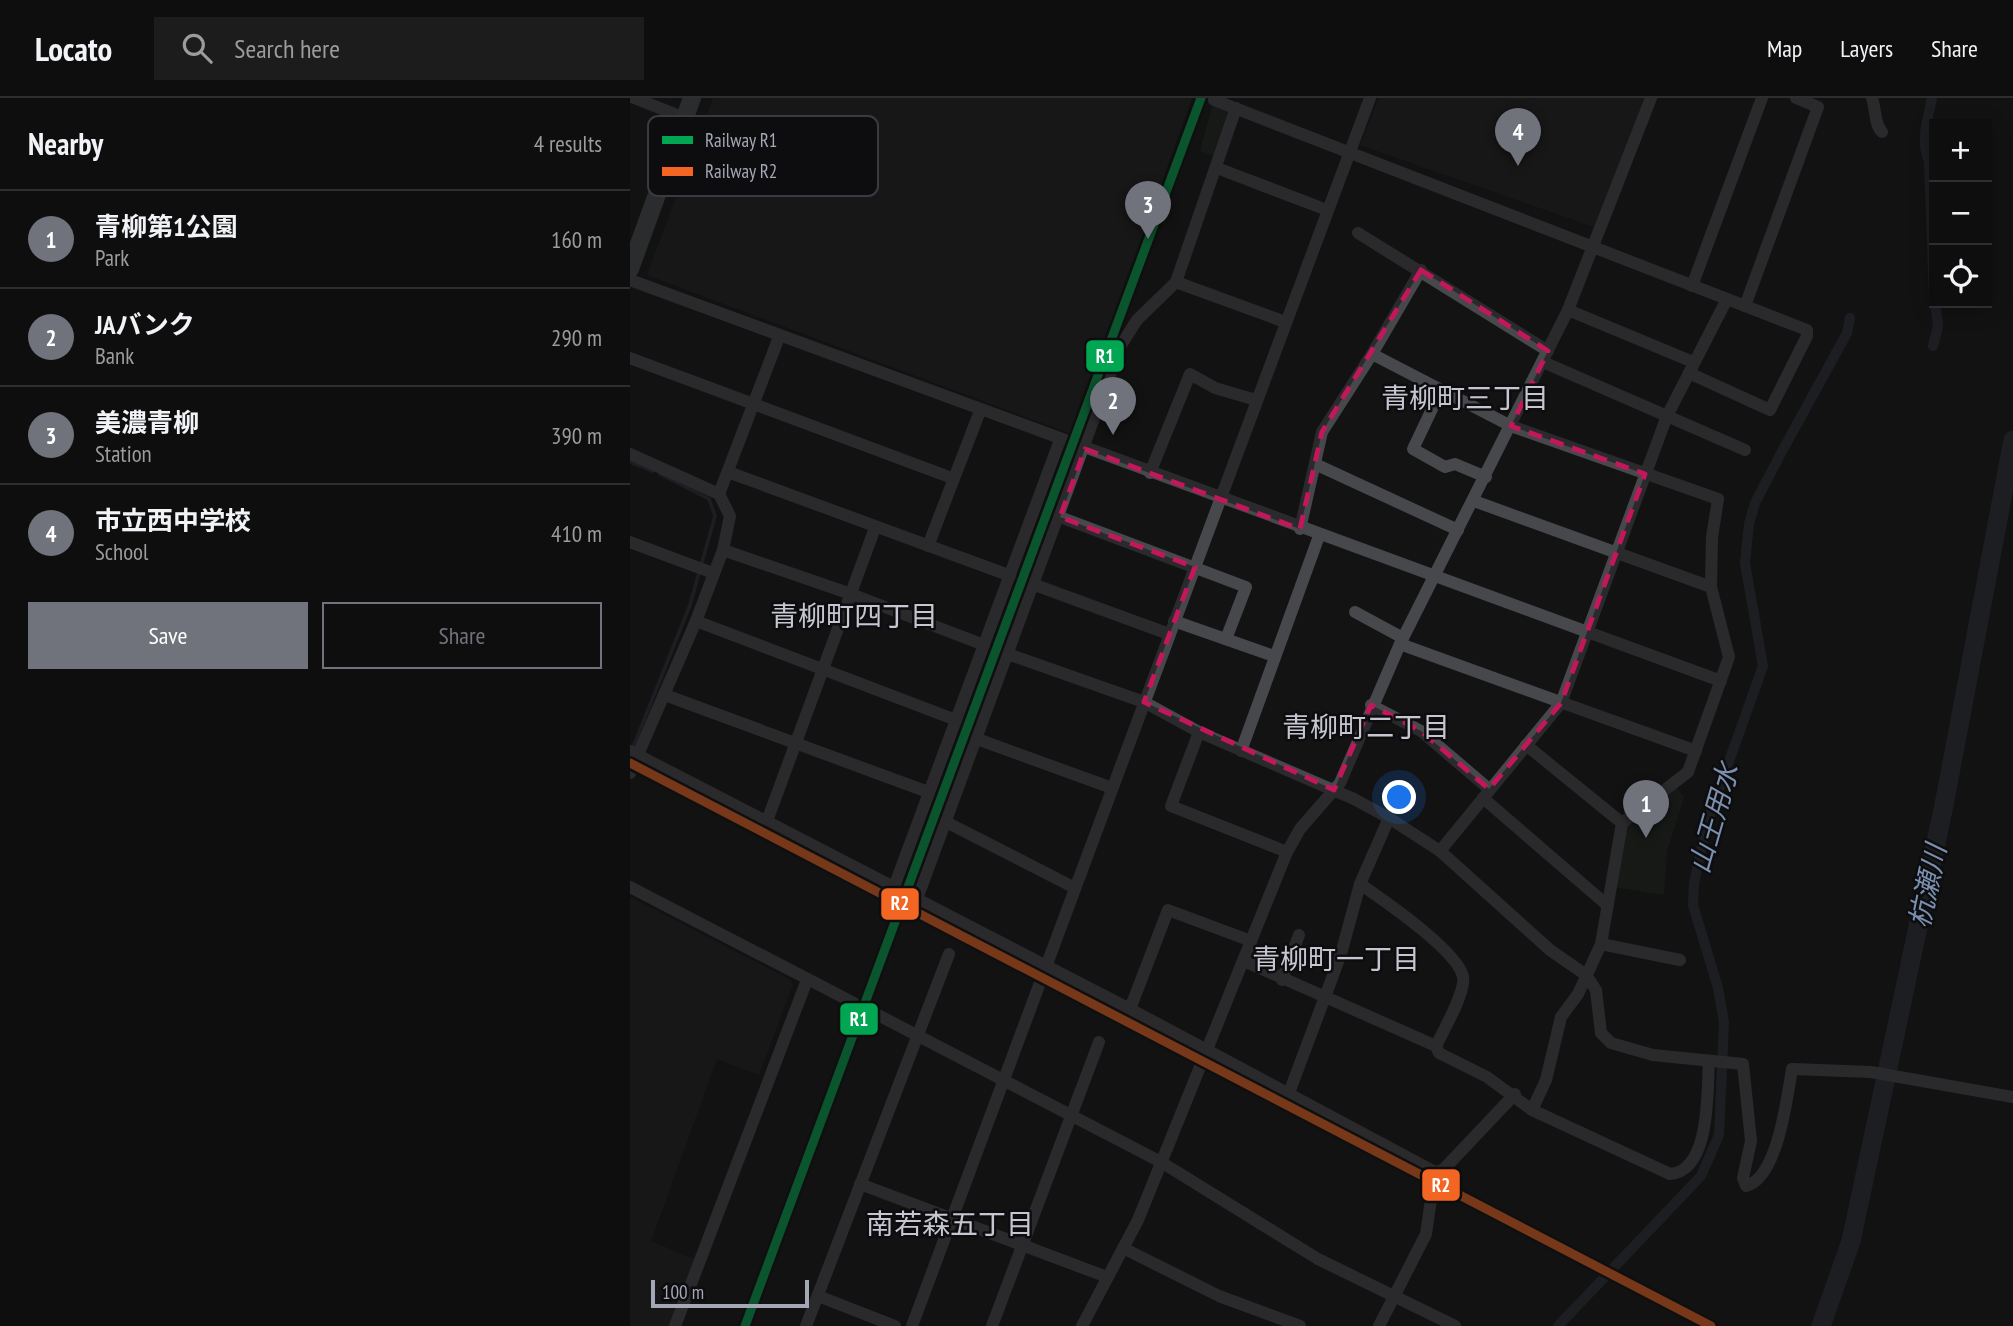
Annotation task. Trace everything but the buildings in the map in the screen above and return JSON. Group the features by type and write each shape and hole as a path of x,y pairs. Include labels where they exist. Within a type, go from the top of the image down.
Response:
{"main road":[{"path":"686,116 692,98"},
{"path":"630,269 634,242 653,196"}],"street":[{"path":"634,98 680,116"},
{"path":"912,1326 1370,98"},
{"path":"1082,1326 1123,1248 1161,1162 1287,852 1300,830 1334,790 1402,641 1568,310 1651,98"},
{"path":"1692,286 1762,98"},
{"path":"1745,306 1818,107 1796,98"},
{"path":"1872,98 1877,110 1877,125 1882,132"},
{"path":"1214,100 1807,330 1807,336 1770,410 1691,367 1568,310"},
{"path":"917,899 1035,585 1121,345 1137,320 1176,282 1236,108"},
{"path":"1217,168 1327,210"},
{"path":"1358,233 1421,270 1546,357 1667,416 1745,450"},
{"path":"1300,529 1322,432 1421,270"},
{"path":"630,280 1318,536 1721,681"},
{"path":"1176,282 1285,322"},
{"path":"1440,851 1561,703 1667,416 1727,299"},
{"path":"719,494 779,337"},
{"path":"1372,354 1511,426 1718,499 1712,537 1711,587 1728,657 1721,681 1688,772 1622,823 1601,944 1578,994 1561,1017 1546,1080 1532,1110"},
{"path":"630,358 952,478"},
{"path":"1150,473 1189,374 1215,388 1256,400"},
{"path":"1441,390 1413,449 1445,467 1455,464 1486,477"},
{"path":"928,546 980,411"},
{"path":"894,887 1060,440"},
{"path":"630,454 719,494 730,516 723,550 705,570 696,621 665,695 635,754 630,773"},
{"path":"1315,464 1458,530"},
{"path":"728,472 1011,576"},
{"path":"1474,501 1711,587"},
{"path":"1060,517 1246,587 1226,639"},
{"path":"766,821 875,528"},
{"path":"1241,751 1318,536"},
{"path":"630,542 705,570"},
{"path":"723,550 851,594 984,645"},
{"path":"1035,585 1169,634"},
{"path":"1355,612 1402,641 1561,703 1696,751"},
{"path":"696,621 956,720"},
{"path":"1174,621 1274,656"},
{"path":"1008,654 1144,702 1199,732 1334,790 1389,818 1440,851 1549,950 1586,975 1595,989 1601,1033 1611,1043 1653,1055 1743,1064 1751,1141 1742,1178 1746,1186 1758,1180 1772,1156 1781,1130 1792,1069 1871,1072 2013,1097"},
{"path":"665,695 928,792"},
{"path":"1371,705 1422,731 1607,905"},
{"path":"1199,732 1171,806 1287,852"},
{"path":"977,739 1112,788"},
{"path":"1526,745 1622,823"},
{"path":"635,754 1130,1009 1435,1172 1443,1170 1515,1094"},
{"path":"1289,1093 1341,954 1360,884 1389,818"},
{"path":"946,822 1075,887"},
{"path":"1360,884 1429,935 1460,969 1463,984 1436,1046"},
{"path":"630,887 855,1003"},
{"path":"1130,1009 1168,910 1251,941"},
{"path":"1282,979 1298,935"},
{"path":"1601,944 1680,960"},
{"path":"806,1326 949,954"},
{"path":"1244,961 1325,1000 1436,1046 1439,1053 1515,1094 1532,1110 1670,1174 1679,1173 1691,1162 1702,1140 1711,1061"},
{"path":"676,1326 807,979"},
{"path":"876,1014 1161,1162 1299,1248 1455,1326"},
{"path":"992,1326 1099,1042"},
{"path":"1380,1326 1426,1234 1435,1172"},
{"path":"860,1184 1107,1277"},
{"path":"1123,1248 1219,1296 1300,1326"},
{"path":"818,1296 895,1326"}],"highlighted area":[{"path":"1421,270 1548,351 1511,426 1645,474 1561,703 1489,789 1421,731 1371,705 1334,790 1144,702 1195,567 1060,517 1085,449 1300,529 1322,432"}],"shaded area":[{"path":"713,98 1192,98 1071,434 647,275 676,196 878,196 878,116 706,116"},
{"path":"1379,98 1646,98 1597,228 1360,145"},
{"path":"1213,104 1231,113 1214,156 1200,151"},
{"path":"1676,787 1684,797 1667,851 1664,895 1614,887 1624,824"},
{"path":"630,897 791,980 793,984 759,1075 717,1059 651,1241 694,1259 670,1326 630,1326"}],"waterway":[{"name":"山王用水","path":"1932,98 1925,146 1929,161 1932,245"},
{"name":"山王用水","path":"1933,346 1938,326 1936,308"},
{"name":"山王用水","path":"1558,1326 1701,1176 1719,1135 1724,1022 1718,988 1693,905 1694,883 1707,823 1763,666 1745,563 1749,524 1755,503 1847,333 1850,318"},
{"name":"杭瀬川","path":"1821,1326 1851,1241 1944,805 2013,440"},
{"path":"630,462 653,471"},
{"path":"632,750 690,605 715,516 709,499 660,474"}],"railway":[{"path":"745,1326 1201,98"}],"rail line":[{"name":"R1","path":"745,1326 1201,98"},
{"name":"R2","path":"630,763 1711,1326"}],"place":[{"name":"市立西中学校","path":"1518,166"},
{"name":"美濃青柳","path":"1148,239"},
{"name":"JAバンク","path":"1113,435"},
{"name":"青柳第1公園","path":"1646,838"}],"district":[{"name":"青柳町三丁目","path":"1465,397"},
{"name":"青柳町四丁目","path":"854,615"},
{"name":"青柳町二丁目","path":"1366,726"},
{"name":"青柳町一丁目","path":"1336,958"},
{"name":"南若森五丁目","path":"950,1223"}]}
